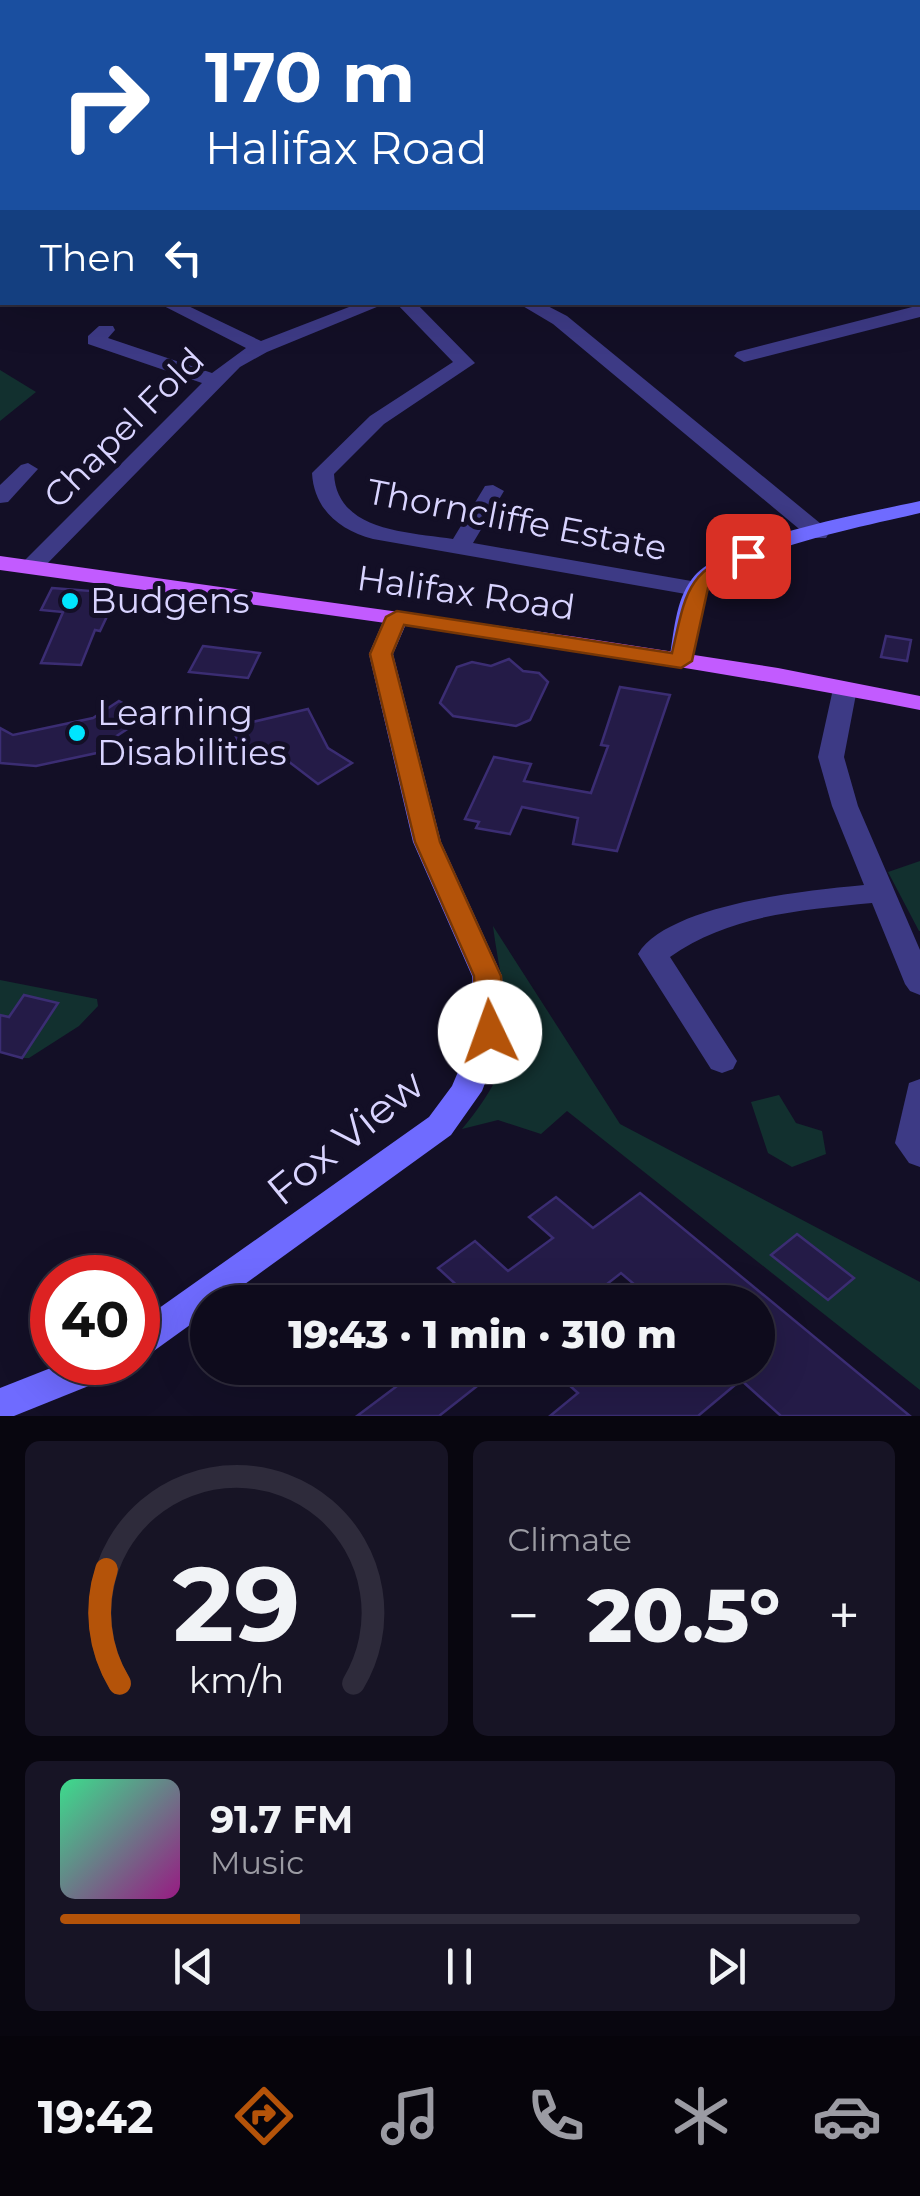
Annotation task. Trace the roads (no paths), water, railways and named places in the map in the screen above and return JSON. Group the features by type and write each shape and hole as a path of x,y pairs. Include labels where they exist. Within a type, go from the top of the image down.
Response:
{"main road":[{"name":"Halifax Road","path":"0,563 397,617 920,703"}],"street":[{"path":"171,305 260,348"},
{"name":"Chapel Fold","path":"32,566 234,363 260,348 372,305"},
{"name":"Thorncliffe Estate","path":"407,305 465,362 377,420 323,473 322,492 335,514 373,532 698,588"},
{"path":"531,305 560,320 818,532"},
{"path":"744,356 920,311"},
{"path":"106,330 95,340 218,382"},
{"path":"0,497 28,469"},
{"path":"459,547 493,491"},
{"path":"681,661 698,588 706,577 728,564 818,532 920,507"},
{"name":"Fox View","path":"160,1327 440,1126 466,1091 490,1032 487,976 428,842 381,654 397,617"},
{"path":"845,688 831,757 845,806 920,984"},
{"path":"722,1062 653,954 690,928 785,902 882,892"},
{"path":"920,1092 911,1143 920,1154"},
{"path":"0,1405 50,1385"}],"place":[{"name":"Budgens","path":"70,601"},
{"name":"Learning Disabilities","path":"77,733"}]}
